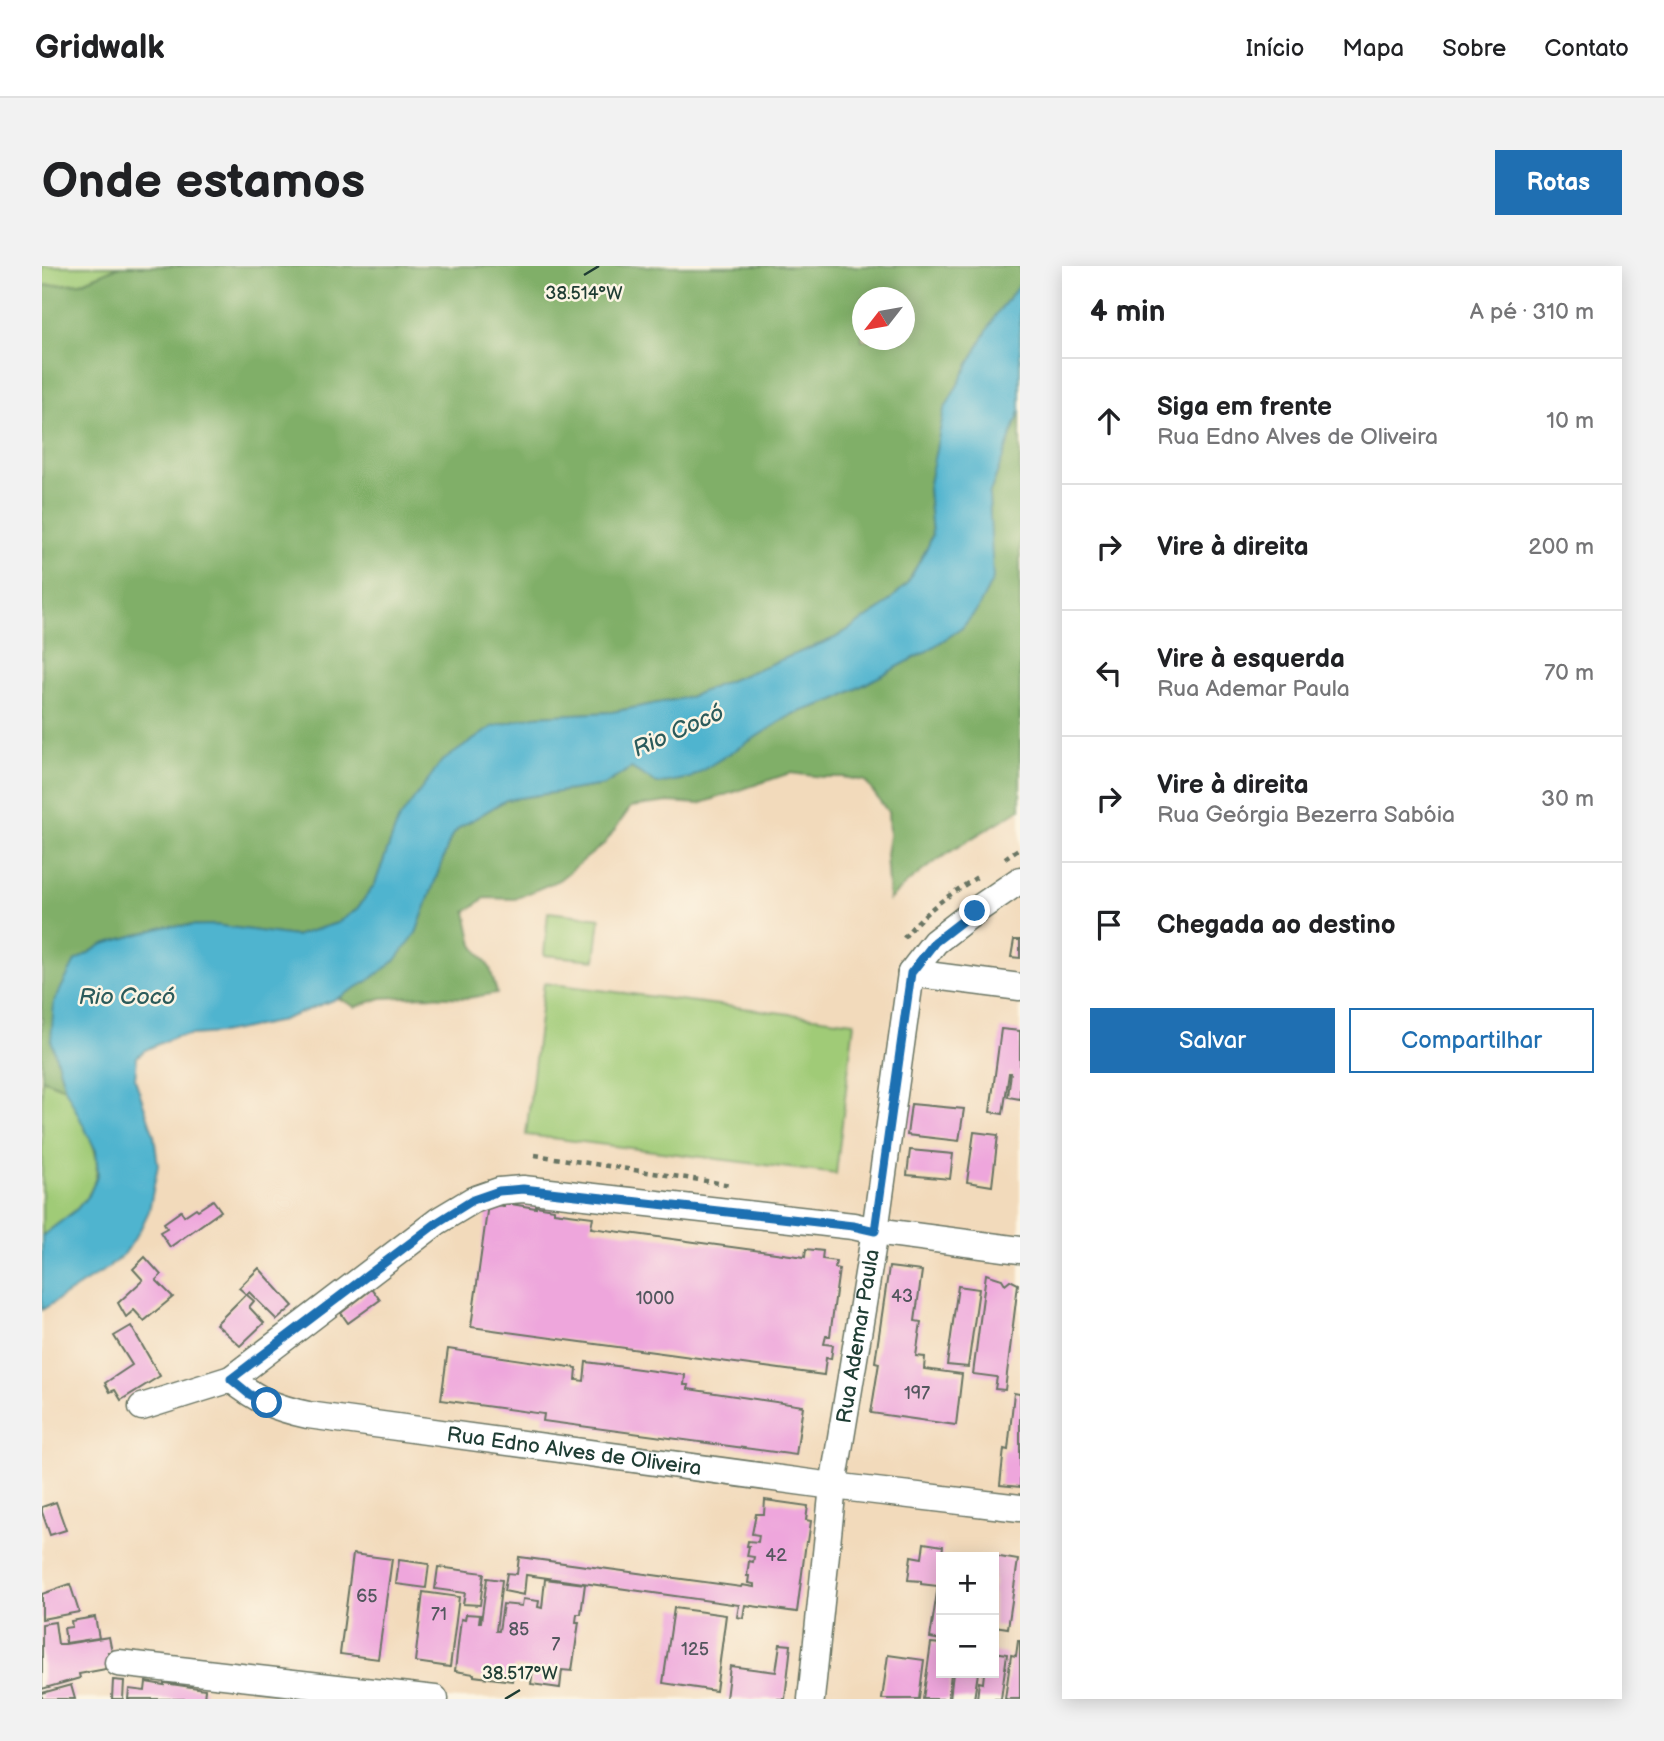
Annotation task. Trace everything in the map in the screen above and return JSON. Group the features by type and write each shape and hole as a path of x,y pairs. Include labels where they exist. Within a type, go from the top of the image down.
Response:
{"street":[{"path":"911,973 935,942 1020,880"},
{"path":"911,973 1020,987"},
{"name":"Rua Ademar Paula","path":"811,1699 833,1486 875,1231 911,973"},
{"path":"142,1407 231,1379 438,1222 473,1200 499,1191 523,1189 853,1226 1020,1250"},
{"name":"Rua Edno Alves de Oliveira","path":"231,1379 249,1394 267,1403 308,1415 833,1486 1020,1508"},
{"path":"118,1663 435,1699"}],"path":[{"path":"998,863 1020,848"},
{"path":"901,942 913,924 986,870"},
{"path":"535,1155 735,1186"}],"green space":[{"path":"42,266 120,266 81,283 42,286"},
{"path":"120,266 1020,266 1020,284 995,316 928,488 932,535 928,546 907,584 882,608 835,638 689,697 612,712 535,716 398,821 375,884 356,910 337,923 295,936 215,925 168,926 104,944 75,961 52,1040 65,1088 42,1079 42,286 81,283"},
{"path":"1020,411 1020,809 935,862 889,900 886,854 889,836 888,812 865,781 790,773 699,804 668,802 631,807 605,843 559,880 515,899 485,898 466,912 473,945 490,968 497,993 468,998 381,998 355,1007 338,998 368,981 416,933 451,837 459,828 506,800 604,785 631,768 658,784 793,714 835,700 924,653 962,628 992,579 989,495"},
{"path":"548,912 600,918 595,960 544,955"},
{"path":"544,983 854,1022 836,1174 526,1135"},
{"path":"42,1079 65,1088 89,1133 97,1164 89,1194 73,1213 42,1236"}],"water":[{"name":"Rio Cocó","path":"1020,284 1020,411 989,495 993,579 977,610 962,628 924,653 835,700 793,714 690,778 658,784 631,768 604,785 506,800 459,828 451,837 416,933 396,960 368,981 338,998 277,1022 221,1033 176,1036 145,1050 137,1057 135,1079 154,1135 158,1165 149,1211 125,1253 109,1267 42,1310 42,1236 77,1209 90,1193 98,1173 96,1151 65,1088 51,1040 54,1002 75,961 104,944 168,926 215,925 295,936 337,923 356,910 375,884 398,821 441,762 492,727 535,716 612,712 689,697 835,638 882,608 907,584 932,535 928,488 944,410 995,316"}],"building":[{"path":"1014,940 1020,940 1020,958 1011,957"},
{"path":"1001,1029 1020,1031 1020,1099 1008,1097 1009,1073 1003,1114 990,1112"},
{"path":"911,1104 964,1109 959,1141 907,1135"},
{"path":"974,1132 998,1135 992,1186 967,1182"},
{"path":"910,1150 953,1154 950,1179 907,1175"},
{"path":"213,1200 221,1211 170,1247 160,1232 167,1228 164,1223 181,1211 184,1216"},
{"path":"488,1204 536,1206 554,1209 554,1212 593,1217 591,1228 805,1257 806,1249 823,1251 822,1259 836,1261 835,1268 839,1269 830,1336 826,1336 824,1344 833,1345 831,1359 826,1358 824,1375 471,1327"},
{"path":"145,1257 161,1275 156,1280 173,1297 144,1321 134,1310 126,1317 118,1303 143,1280 133,1269"},
{"path":"889,1267 922,1271 915,1321 921,1322 916,1356 925,1357 924,1369 962,1374 956,1425 871,1413 879,1363 875,1362"},
{"path":"259,1268 293,1306 277,1320 249,1292 247,1295 254,1301 249,1307 264,1323 240,1346 216,1324 246,1294 239,1288"},
{"path":"986,1274 1002,1279 1005,1284 1010,1280 1018,1284 1005,1390 995,1389 997,1377 973,1374"},
{"path":"958,1286 979,1289 968,1367 947,1365"},
{"path":"372,1289 380,1300 348,1323 341,1313"},
{"path":"131,1326 160,1376 121,1400 115,1390 110,1392 105,1383 132,1365 114,1336"},
{"path":"448,1349 577,1368 576,1380 584,1381 586,1362 685,1375 684,1385 689,1385 688,1389 803,1406 796,1455 543,1421 544,1414 441,1400"},
{"path":"1014,1393 1020,1394 1020,1487 1000,1485 1004,1449 1008,1450"},
{"path":"765,1500 808,1506 806,1520 811,1521 797,1612 745,1605 743,1618 737,1617 739,1605 526,1575 524,1595 504,1591 507,1573 517,1574 519,1557 754,1587 754,1584 748,1583 749,1561 753,1562 754,1557 747,1556 747,1546 748,1541 758,1542 759,1535 752,1534 756,1514 764,1514"},
{"path":"56,1502 66,1530 50,1535 42,1507"},
{"path":"924,1543 943,1546 942,1552 936,1552 936,1586 908,1580 911,1556 922,1558"},
{"path":"353,1554 392,1559 378,1659 340,1654"},
{"path":"999,1557 1018,1560 1008,1628 999,1627"},
{"path":"399,1560 429,1564 426,1588 396,1584"},
{"path":"438,1567 484,1573 480,1605 463,1604 465,1593 435,1589"},
{"path":"487,1578 502,1580 496,1631 499,1631 503,1604 522,1606 523,1599 539,1601 538,1607 542,1608 545,1579 585,1584 581,1614 577,1614 576,1622 579,1622 572,1671 562,1670 560,1688 531,1684 533,1669 514,1667 512,1681 455,1671 461,1619 465,1620 466,1614 480,1615 481,1622"},
{"path":"70,1584 79,1612 42,1619 42,1594"},
{"path":"423,1592 459,1597 450,1667 415,1662"},
{"path":"936,1599 936,1639 930,1638"},
{"path":"674,1608 726,1615 716,1691 663,1683"},
{"path":"95,1617 99,1638 66,1643 64,1628 72,1627 71,1621"},
{"path":"55,1622 58,1644 109,1637 111,1668 79,1674 80,1678 42,1689 42,1624"},
{"path":"1018,1641 1020,1699 1005,1699 1011,1655 1016,1656"},
{"path":"931,1643 936,1644 936,1678 950,1678 948,1699 923,1699"},
{"path":"780,1644 791,1645 785,1699 726,1699 730,1666 776,1672"},
{"path":"999,1653 1007,1654 1001,1699 977,1699 979,1682 983,1683 984,1678 999,1678"},
{"path":"888,1655 924,1660 919,1699 882,1699"},
{"path":"952,1678 977,1678 974,1699 950,1699"},
{"path":"113,1680 124,1681 123,1699 112,1699"},
{"path":"146,1682 205,1689 204,1699 128,1699 129,1689 145,1691"},
{"path":"71,1685 75,1699 42,1699 42,1693"}],"route":[{"path":"267,1403 249,1394 231,1379 438,1222 473,1200 499,1191 523,1189 853,1226 875,1231 911,973 935,942 975,911"}]}
